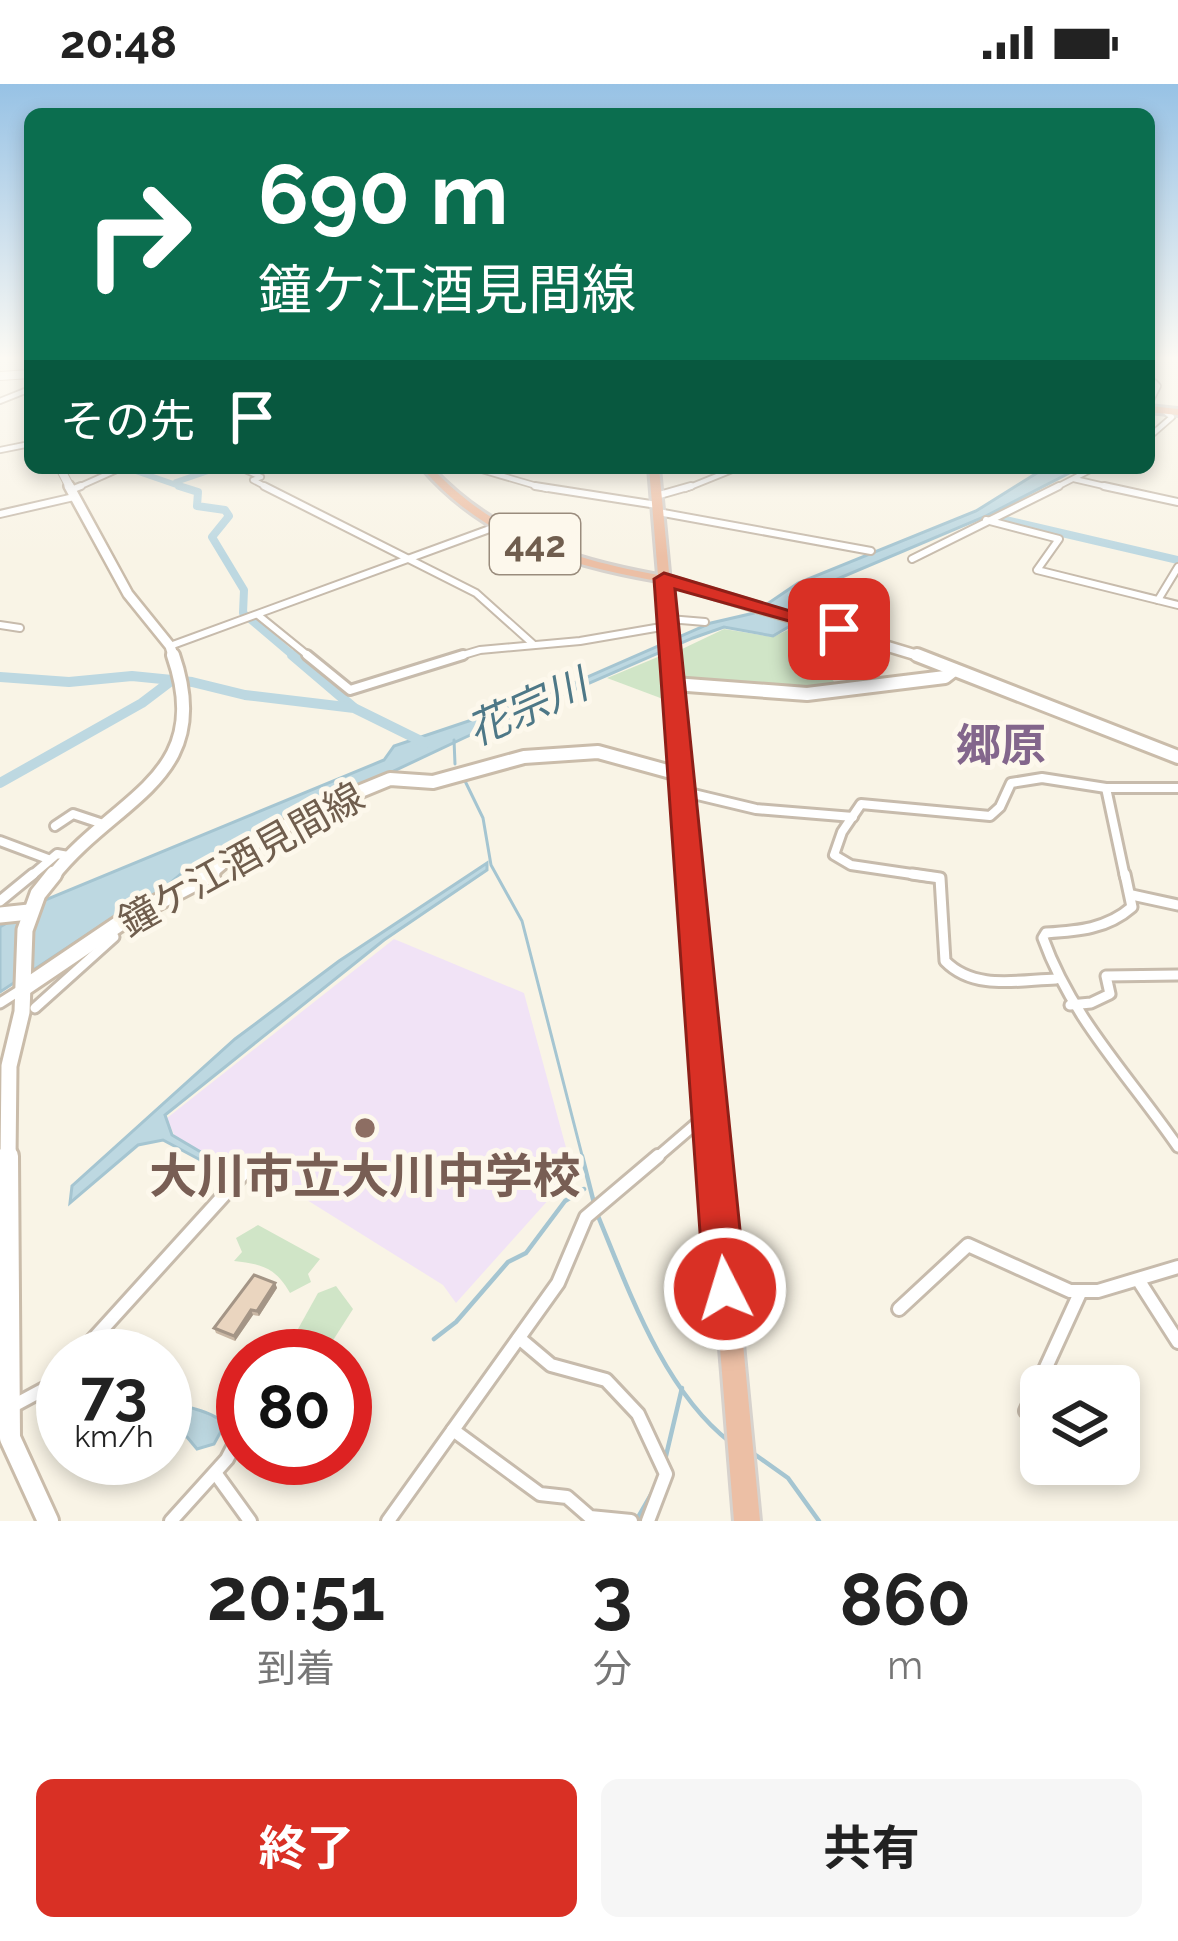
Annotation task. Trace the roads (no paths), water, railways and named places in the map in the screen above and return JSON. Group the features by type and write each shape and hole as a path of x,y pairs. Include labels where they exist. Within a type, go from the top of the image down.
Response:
{"highway":[{"name":"442","path":"432,474 456,500 501,525 576,559 664,580"},
{"name":"442","path":"443,474 469,502 501,525"},
{"path":"654,474 747,1521"}],"main road":[{"path":"48,1521 10,1438 6,1372 6,1047 23,984 27,910 68,856 164,771 179,747 186,718 170,646 128,593 63,474"},
{"path":"664,580 810,620 1178,757"},
{"path":"674,684 807,694 945,677 954,670"},
{"name":"鐘ケ江酒見間線","path":"23,984 317,808 390,779 433,782 524,757 598,752 683,783"},
{"path":"0,915 27,910"}],"street":[{"path":"0,514 73,493 111,474"},
{"path":"254,474 261,477 253,479 476,593 534,645"},
{"path":"495,474 543,488 657,504 871,551"},
{"path":"657,504 713,474"},
{"path":"912,559 1083,474"},
{"path":"1074,479 1178,502"},
{"path":"986,520 1059,538 1037,570 1178,605"},
{"path":"170,646 501,525"},
{"path":"1158,600 1178,567"},
{"path":"251,617 350,690 480,650 668,633 705,622"},
{"path":"0,625 20,628"},
{"path":"1056,980 970,980 952,972 945,961 940,878 851,866 834,855 842,832 862,804 990,816 1000,807 1011,783 1027,777 1106,788 1178,788"},
{"path":"683,783 756,809 855,817"},
{"path":"1106,788 1132,907 1114,922 1046,933 1043,938 1056,980 1070,1005 1178,1148"},
{"path":"55,826 73,814 106,825"},
{"path":"0,841 48,859"},
{"path":"0,901 34,878 48,859 56,854 68,856"},
{"path":"1132,895 1178,905"},
{"path":"35,1008 114,937 109,931"},
{"path":"1070,1005 1104,1000 1111,989 1106,976 1178,975"},
{"path":"0,1003 23,984"},
{"path":"388,1521 559,1283 586,1217 698,1122 710,1121"},
{"path":"103,1329 240,1178"},
{"path":"899,1309 968,1245 989,1250 1052,1284 1081,1292 1178,1267"},
{"path":"1138,1281 1178,1342"},
{"path":"1047,1365 1081,1292"},
{"path":"519,1338 551,1365 606,1380 638,1414 666,1474 662,1497 648,1521"},
{"path":"10,1408 36,1394"},
{"path":"453,1430 540,1494 567,1497 590,1517 631,1521"},
{"path":"171,1521 215,1473 250,1521"}],"water":[{"name":"花宗川","path":"1035,474 1067,474 984,517 816,588 816,611 773,636 724,627 693,638 466,737 188,868 162,890 0,992 0,927 45,900 384,760 394,746 546,695 711,623 754,613 798,583 976,511"},
{"path":"487,863 487,870 384,940 165,1115 172,1135 238,1174 234,1178 163,1140 138,1145 70,1203 72,1186 235,1039 339,961"},
{"path":"192,1408 216,1418 214,1444 197,1449 192,1443"}],"waterway":[{"path":"144,474 182,487"},
{"path":"176,482 199,474"},
{"path":"182,487 198,492 197,506 225,510 229,516 212,537 244,590 243,613 296,658"},
{"path":"182,487 188,489"},
{"path":"997,518 1178,560"},
{"path":"292,655 353,707"},
{"path":"0,677 69,682 132,676 192,682 245,695 354,708 425,743"},
{"path":"0,783 142,703 171,681"},
{"name":"花宗川","path":"454,740 455,764"},
{"path":"465,781 483,818 491,865 522,921 583,1159"},
{"path":"582,1156 595,1207"},
{"path":"434,1339 456,1322 508,1262 526,1253 565,1201 584,1189"},
{"path":"598,1216 636,1307 682,1390"},
{"path":"665,1460 682,1390"},
{"path":"682,1390 730,1442"},
{"path":"750,1451 788,1478 819,1521"},
{"path":"637,1519 653,1491"}],"place":[{"name":"大川市立大川中学校","path":"365,1128"}],"district":[{"name":"郷原","path":"1001,745"}]}
